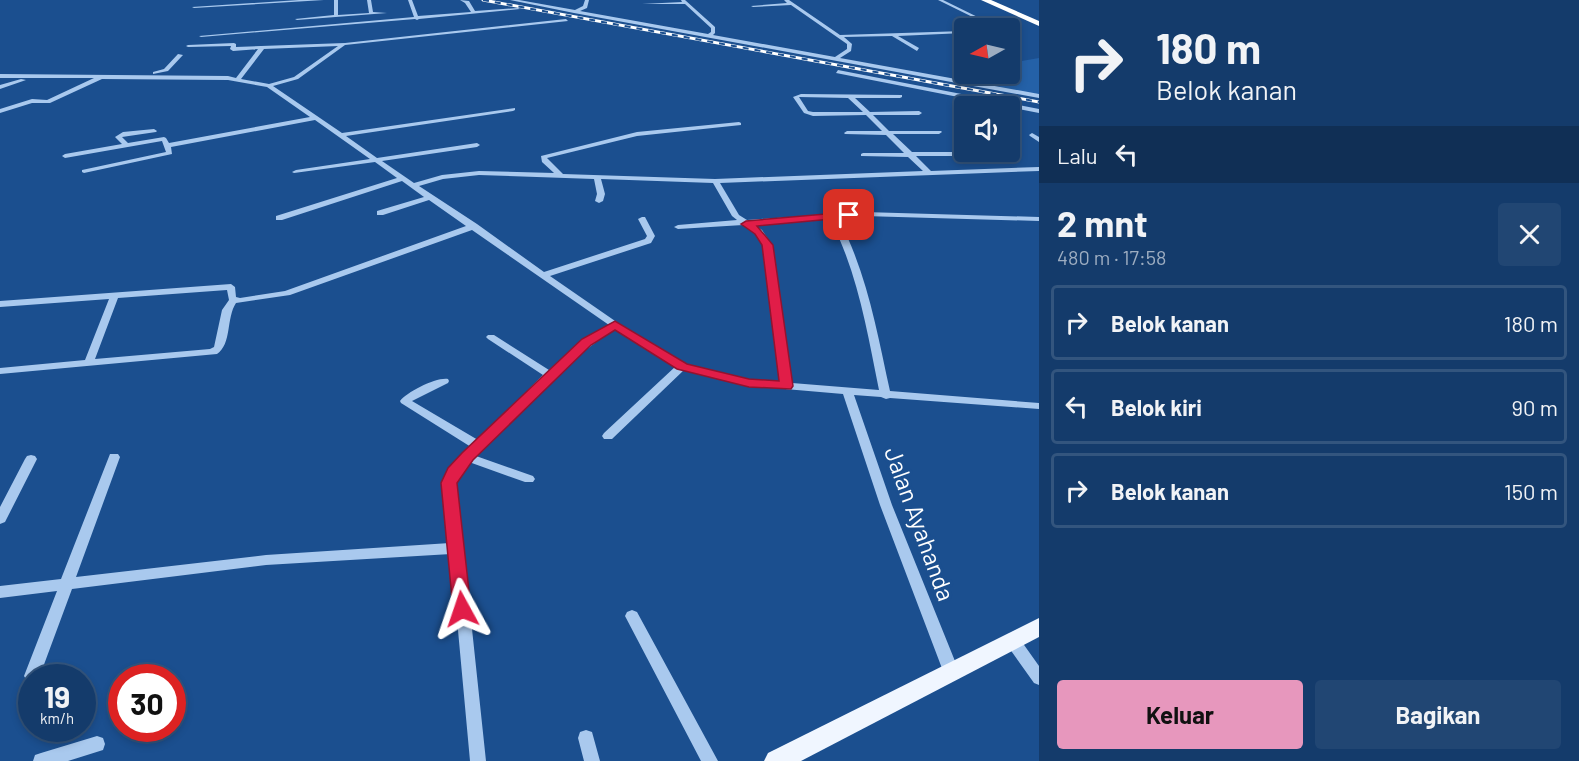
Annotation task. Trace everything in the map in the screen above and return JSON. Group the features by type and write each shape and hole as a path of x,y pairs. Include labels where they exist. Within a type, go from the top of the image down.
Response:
{"highway":[{"path":"985,0 1039,22"},
{"path":"994,0 1039,22"}],"main road":[{"path":"776,761 1039,627"}],"street":[{"path":"195,1 211,0"},
{"path":"194,8 322,0"},
{"path":"336,0 336,16"},
{"path":"369,0 371,14"},
{"path":"410,0 417,19"},
{"path":"462,0 467,2 474,13"},
{"path":"512,0 1039,96"},
{"path":"525,3 532,0"},
{"path":"574,12 585,7 587,0"},
{"path":"786,0 840,36 851,46 836,59"},
{"path":"940,0 977,18"},
{"path":"304,1 300,19 385,13"},
{"path":"644,4 684,2 713,28 713,33 708,36"},
{"path":"753,6 792,4"},
{"path":"201,36 518,9"},
{"path":"497,11 504,16"},
{"path":"358,15 361,24 361,42"},
{"path":"458,15 464,20"},
{"path":"188,46 233,44 236,45 234,49 345,44 566,20"},
{"path":"511,21 518,25"},
{"path":"471,25 478,30"},
{"path":"940,27 951,32"},
{"path":"252,48 261,32"},
{"path":"840,36 951,32"},
{"path":"893,35 917,49"},
{"path":"269,86 296,78 345,44"},
{"path":"239,78 262,48"},
{"path":"143,77 166,70 180,55"},
{"path":"838,72 1039,111"},
{"path":"0,76 239,78 269,86 344,135 615,325 682,366 729,379 786,386 886,396 1039,406"},
{"path":"0,87 32,77"},
{"path":"0,111 32,101 48,102 103,77"},
{"path":"850,96 928,172"},
{"path":"900,96 798,97 807,112 813,114 919,113"},
{"path":"344,135 513,109"},
{"path":"168,145 317,118"},
{"path":"561,176 544,161 543,157 637,134 739,124"},
{"path":"127,145 118,136 154,131"},
{"path":"847,133 939,132"},
{"path":"1032,135 1039,140"},
{"path":"65,156 163,139 168,145 170,153 84,171"},
{"path":"296,172 477,145"},
{"path":"863,155 954,154"},
{"path":"414,185 464,174 715,181 1039,169"},
{"path":"279,218 404,178"},
{"path":"597,178 601,194 599,201"},
{"path":"715,181 736,216 759,232 768,245 786,386"},
{"path":"380,213 431,197"},
{"path":"678,227 886,214 1039,219"},
{"path":"833,216 845,239 862,289 886,396"},
{"path":"545,274 648,241 651,236 642,219"},
{"path":"0,371 213,352 219,348 227,310 234,300 287,293 474,226"},
{"path":"0,304 231,287 234,300"},
{"path":"89,363 115,295"},
{"path":"478,761 449,483 453,472 467,457 550,375 586,342 615,325"},
{"path":"491,337 550,375"},
{"path":"608,436 682,366"},
{"path":"444,381 412,395 405,401 479,446"},
{"name":"Jalan Ayahanda","path":"848,392 886,504 951,671"},
{"path":"36,664 64,584 114,457"},
{"path":"467,457 529,479"},
{"path":"0,519 31,459"},
{"path":"0,592 266,560 457,548"},
{"path":"632,616 710,761"},
{"path":"1012,640 1039,678"},
{"path":"586,738 592,761"},
{"path":"41,761 97,744"}],"shaded area":[{"path":"1039,58 1039,96 999,88 1001,84 1020,84 1020,61"}],"railway":[{"path":"483,0 1039,102"}],"route":[{"path":"462,609 449,483 453,472 467,457 586,342 615,325 661,356 682,366 749,383 786,386 768,245 759,232 746,224 849,215"}]}
